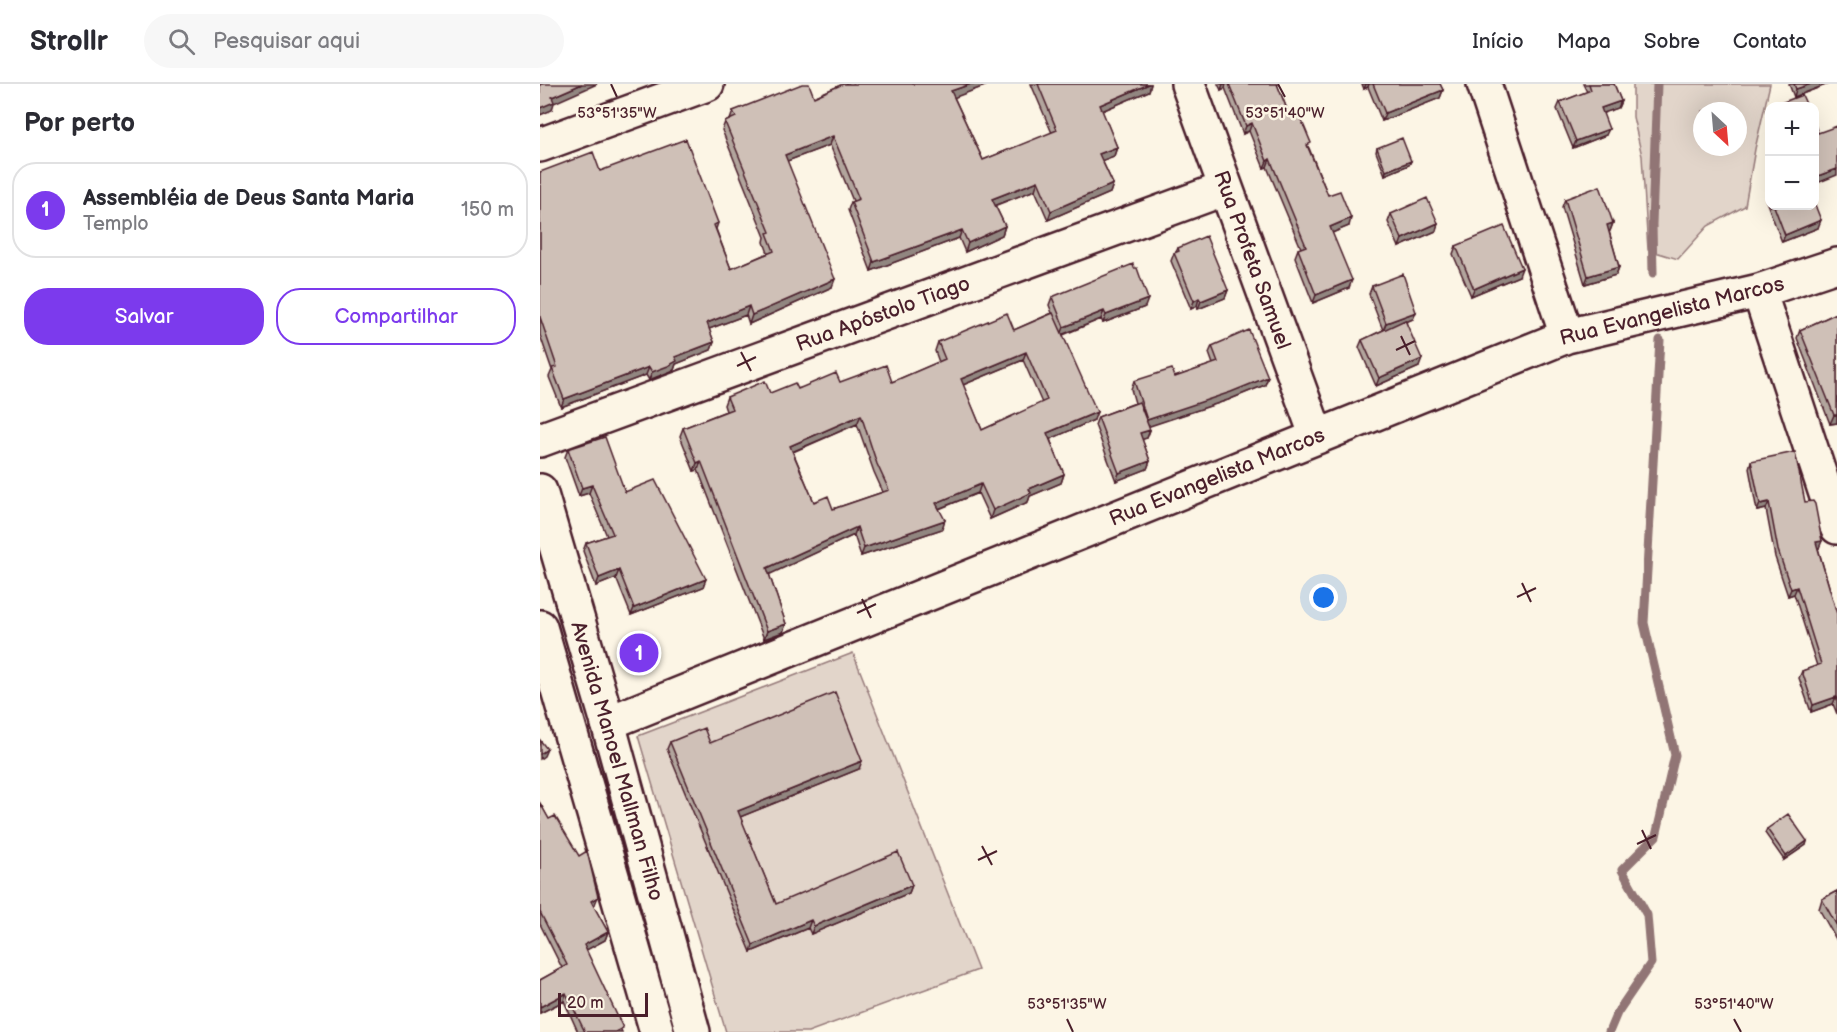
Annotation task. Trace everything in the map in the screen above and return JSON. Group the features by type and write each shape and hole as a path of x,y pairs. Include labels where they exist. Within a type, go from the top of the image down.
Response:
{"street":[{"path":"540,145 707,84"},
{"name":"Rua Profeta Samuel","path":"1188,84 1317,437"},
{"path":"1484,84 1567,336"},
{"name":"Rua Apóstolo Tiago","path":"540,440 1226,188"},
{"name":"Rua Evangelista Marcos","path":"608,723 1567,336 1759,291 1837,265"},
{"path":"1759,291 1837,527"},
{"name":"Avenida Manoel Mallman Filho","path":"541,501 608,723 693,1032"},
{"name":"Avenida Manoel Mallman Filho","path":"540,627 657,1032"}],"shaded area":[{"path":"1633,84 1770,84 1745,206 1708,226 1678,259 1648,250 1642,156 1633,117"},
{"path":"853,653 978,970 808,1032 726,1032 638,736"}],"building":[{"path":"540,84 582,84 552,97 554,102 540,108"},
{"path":"802,84 809,84 814,97 843,84 971,84 951,91 983,160 1057,130 1038,84 1149,84 1100,105 1117,147 1099,154 1113,184 1051,211 1038,181 992,199 1005,226 968,243 962,230 874,262 851,202 859,199 833,136 785,155 835,279 752,315 749,306 707,323 714,342 675,357 677,361 668,366 652,372 649,367 564,399 552,368 557,367 540,317 540,172 593,152 600,171 686,139 718,223 714,225 731,269 774,251 767,233 770,232 725,122 736,117 733,111"},
{"path":"1229,84 1277,84 1290,117 1299,114 1311,143 1307,145 1328,195 1340,191 1351,218 1330,227 1352,280 1316,295 1298,249 1306,246 1270,159 1267,161 1252,123 1246,126"},
{"path":"1373,84 1440,84 1443,90 1385,113"},
{"path":"1589,84 1614,84 1621,101 1601,108 1609,129 1576,141 1560,102 1591,90"},
{"path":"1794,84 1811,84 1796,89"},
{"path":"1802,95 1805,102 1784,102"},
{"path":"1837,126 1837,169 1819,176 1819,133"},
{"path":"1402,138 1411,161 1386,171 1377,148"},
{"path":"1600,186 1613,223 1607,225 1619,267 1588,276 1565,199"},
{"path":"1427,198 1438,223 1402,239 1391,214"},
{"path":"1776,210 1817,210 1821,220 1785,235"},
{"path":"1504,226 1522,268 1474,289 1456,246"},
{"path":"1206,236 1228,290 1201,301 1199,298 1194,301 1174,253 1179,251 1178,248"},
{"path":"1133,264 1134,268 1137,268 1148,299 1106,315 1104,311 1064,327 1052,297"},
{"path":"1403,274 1416,312 1386,323 1372,286"},
{"path":"1007,313 1014,330 1053,313 1097,412 1047,433 1064,474 1029,489 1031,493 993,510 981,484 936,503 945,520 864,548 857,527 767,568 786,624 767,631 701,461 697,463 683,428 732,409 727,397 765,381 770,393 795,383 798,389 836,373 840,382 886,365 892,382 945,359 938,342","holes":["1026,352 1047,400 982,430 961,379","861,415 877,464 889,490 833,509 828,496 814,502 790,446"]},
{"path":"1837,313 1837,415 1834,415 1800,330"},
{"path":"1405,320 1422,359 1379,378 1362,340"},
{"path":"1249,330 1268,377 1147,420 1134,381 1172,369 1175,377 1218,362 1212,346"},
{"path":"1139,402 1150,430 1140,433 1150,461 1119,473 1098,417"},
{"path":"605,437 625,492 655,480 706,579 634,608 619,570 599,578 586,543 613,534 592,485 582,488 568,449"},
{"path":"1795,452 1805,502 1813,501 1815,504 1822,541 1816,542 1837,614 1837,700 1836,697 1813,705 1802,671 1821,664 1797,587 1791,589 1778,550 1769,502 1760,504 1751,461"},
{"path":"835,692 862,761 738,811 776,904 898,852 912,885 814,926 811,920 753,945 670,742 704,728 710,743"},
{"path":"540,740 547,749 540,754"},
{"path":"540,803 549,819 555,816 579,856 587,851 598,897 591,901 608,932 584,945 623,1028 615,1032 585,1032 566,993 540,1007 540,980 567,965 540,912"},
{"path":"1788,814 1807,841 1786,856 1767,829"},
{"path":"1837,891 1837,926 1822,899"}],"waterway":[{"path":"1653,273 1652,224 1657,84"},
{"path":"1609,1032 1617,1013 1651,963 1647,915 1622,870 1656,836 1675,755 1644,623 1660,340"}],"place":[{"name":"Assembléia de Deus Santa Maria","path":"639,653"}]}
